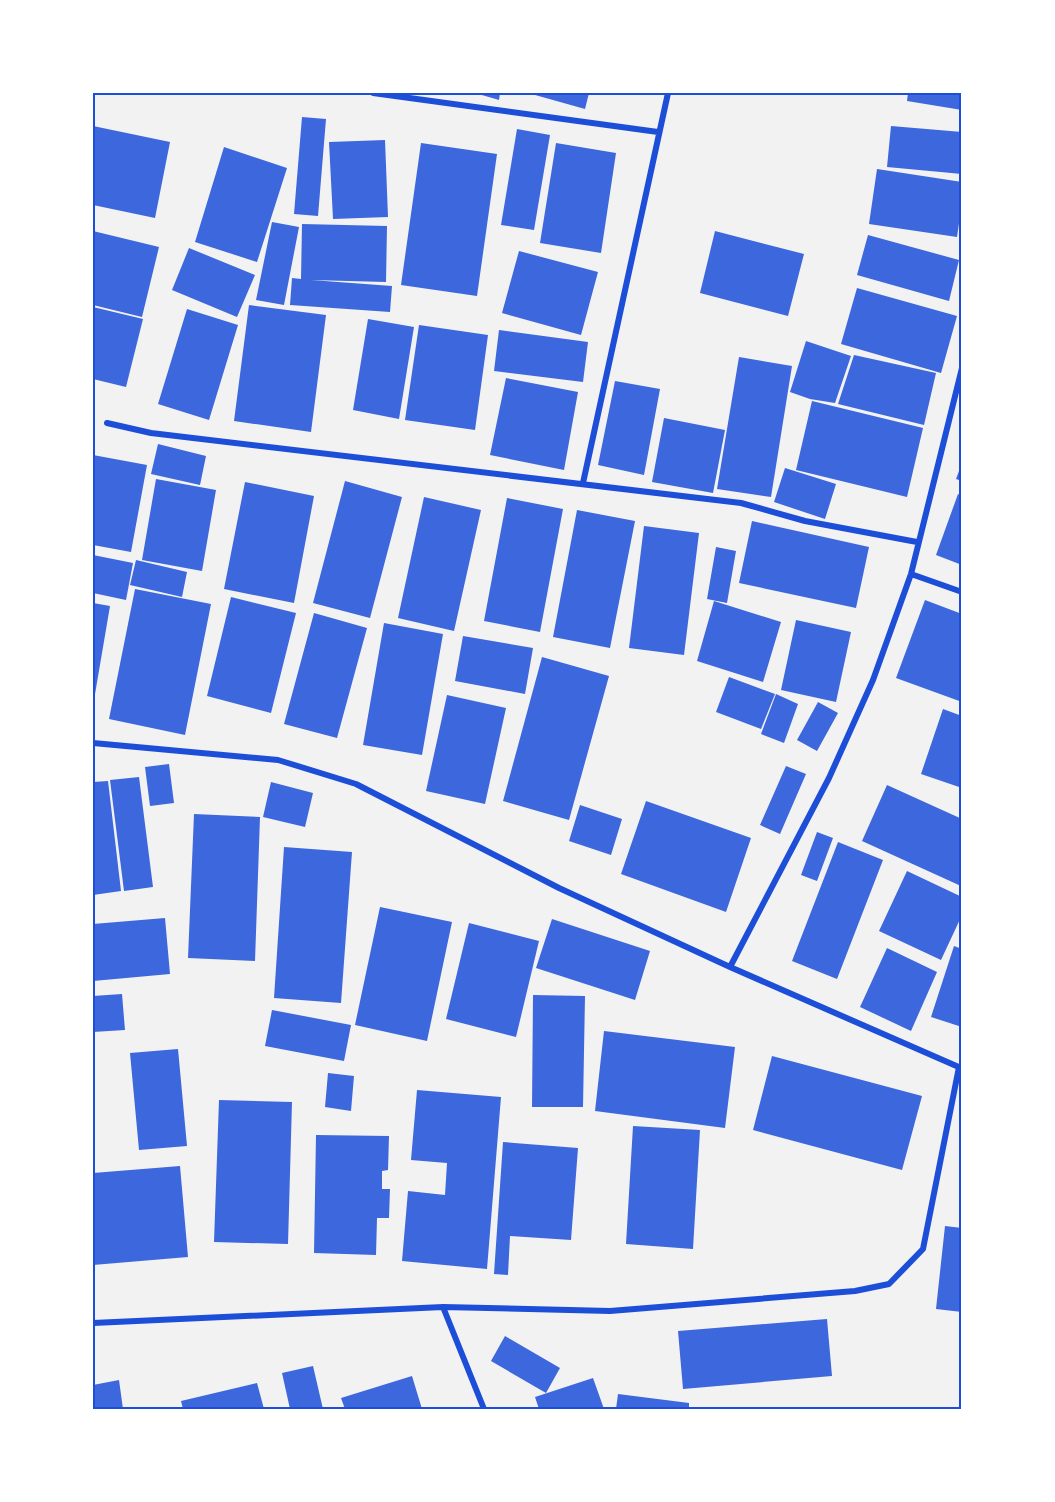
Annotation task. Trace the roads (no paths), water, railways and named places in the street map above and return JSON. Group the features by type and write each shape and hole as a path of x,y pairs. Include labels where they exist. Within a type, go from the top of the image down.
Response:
{"street":[{"path":"373,93 658,132"},
{"path":"583,483 668,93"},
{"path":"730,967 829,778 873,680 911,574 917,542 962,368"},
{"path":"107,423 151,434 741,502 805,521 917,542"},
{"path":"911,574 962,592"},
{"path":"93,743 278,760 356,784 559,888 730,967 960,1067 923,1249 888,1284 855,1291 610,1311 443,1307 93,1323"},
{"path":"443,1307 484,1409"}]}
